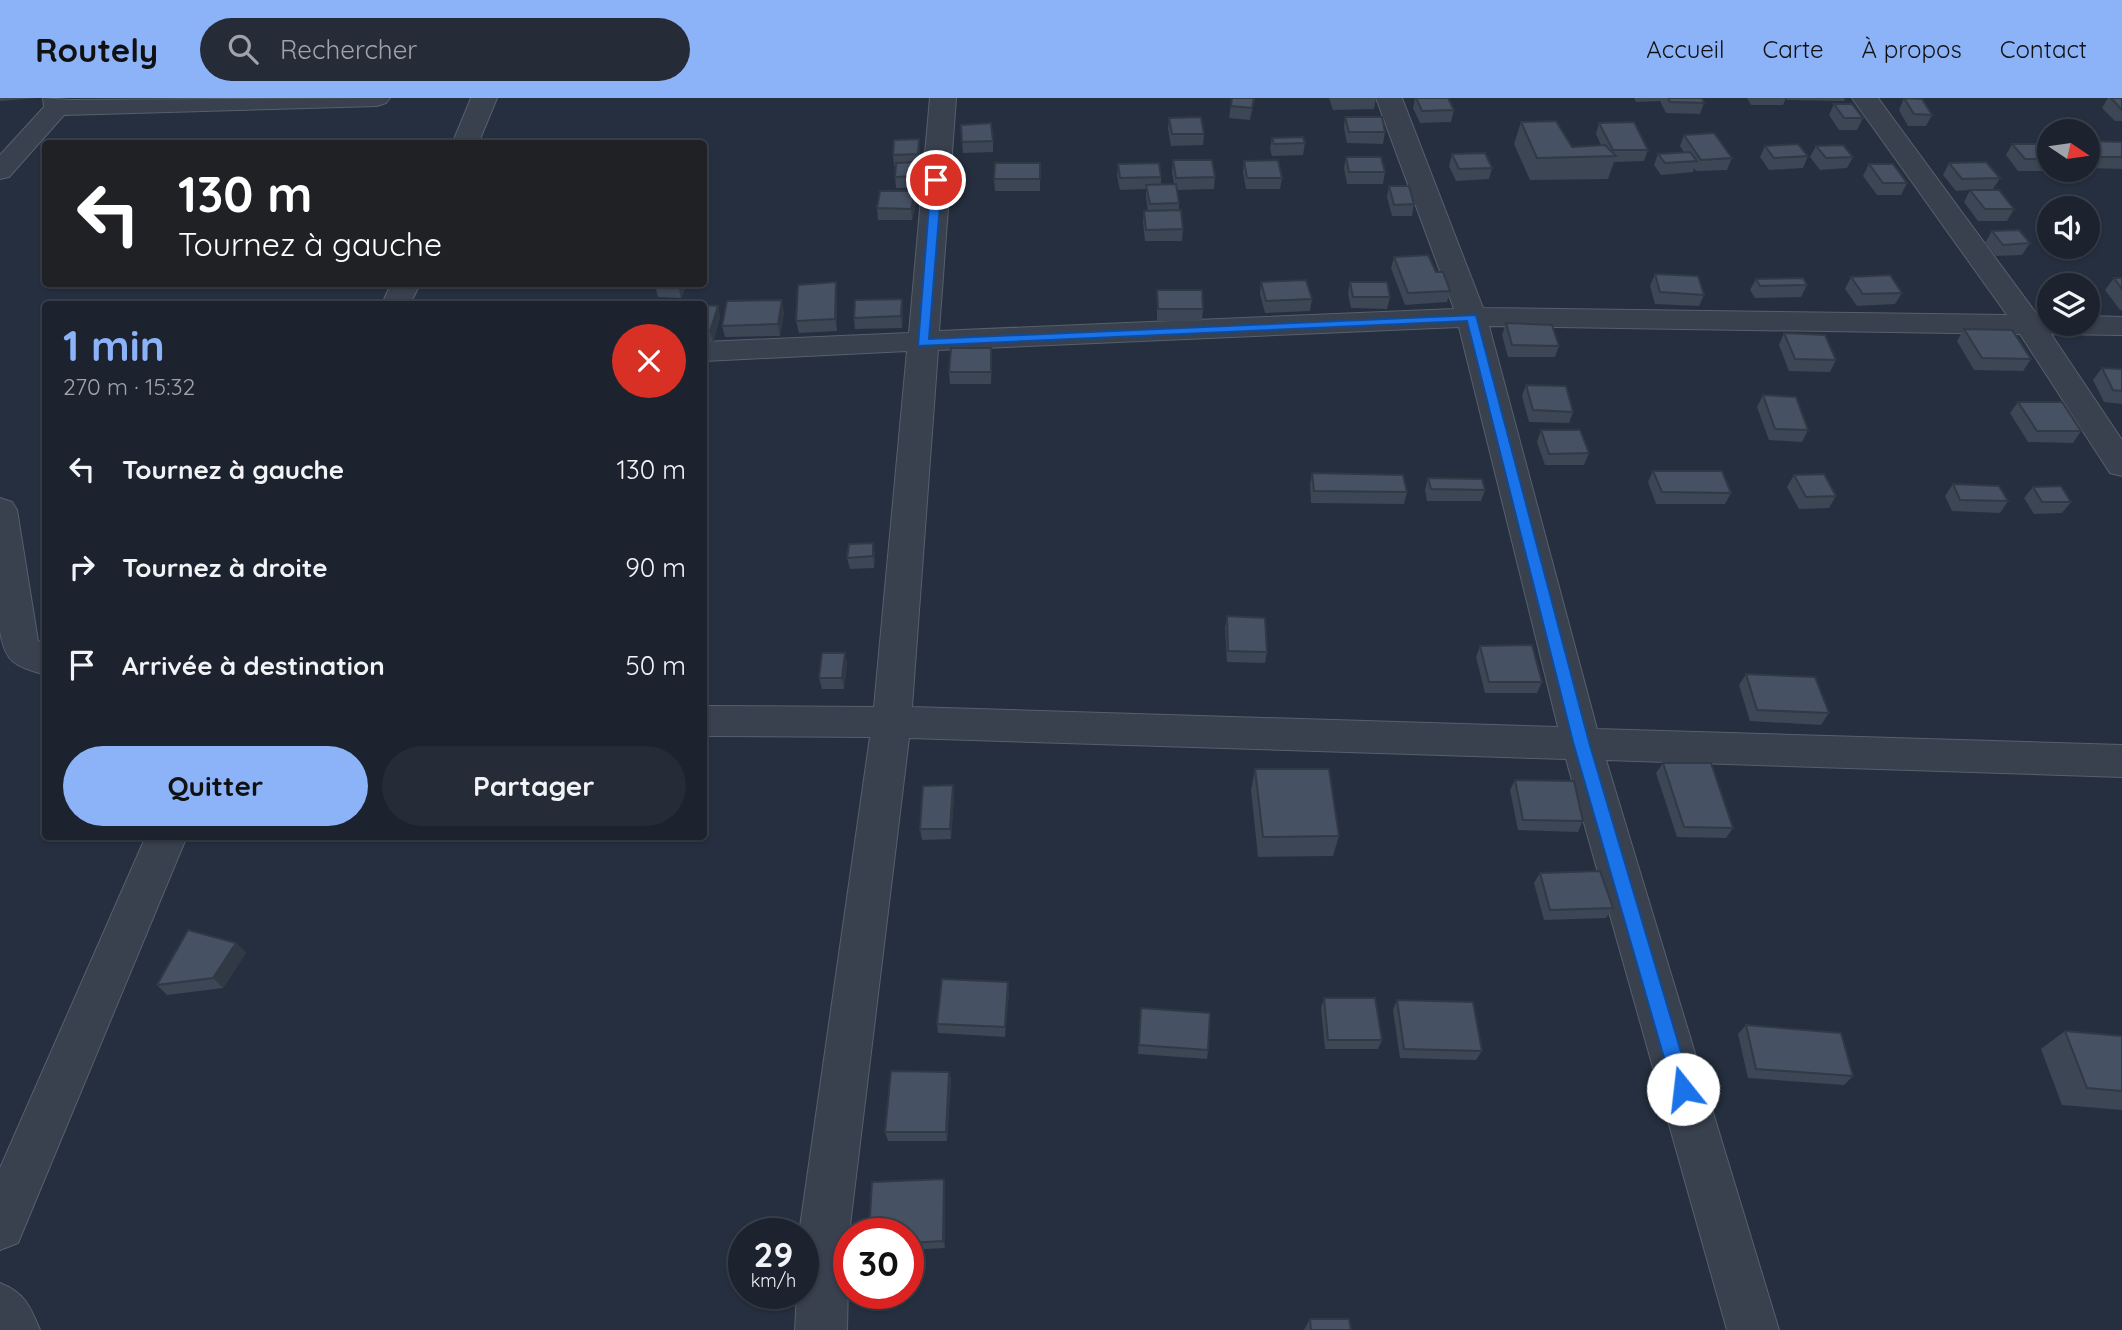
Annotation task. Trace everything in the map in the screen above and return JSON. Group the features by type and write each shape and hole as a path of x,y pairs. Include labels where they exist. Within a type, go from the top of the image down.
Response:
{"street":[{"path":"0,171 57,103 376,98"},
{"path":"467,140 484,98"},
{"path":"821,1330 824,1235 892,722 943,98"},
{"path":"1389,98 1472,317 1581,742 1753,1330"},
{"path":"1865,98 2030,327 2122,465"},
{"path":"707,351 1472,317 2030,327 2122,326"},
{"path":"0,510 21,649 42,659"},
{"path":"707,721 892,722 2122,761"},
{"path":"0,1225 165,840"},
{"path":"0,1309 14,1330"}],"building":[{"path":"1232,98 1254,98 1252,108 1231,106"},
{"path":"1416,98 1448,98 1454,110 1422,111"},
{"path":"1668,98 1702,98 1704,103 1670,102"},
{"path":"1904,98 1922,99 1932,115 1914,114"},
{"path":"2111,98 2122,98 2122,110"},
{"path":"1834,104 1852,104 1863,118 1844,118"},
{"path":"1201,117 1204,134 1172,134 1169,118"},
{"path":"1345,117 1382,117 1385,132 1349,132"},
{"path":"1556,121 1572,147 1605,145 1616,156 1537,158 1521,122"},
{"path":"1634,122 1648,150 1613,150 1599,123"},
{"path":"991,123 993,141 962,142 961,125"},
{"path":"1714,133 1732,158 1701,160 1684,135"},
{"path":"1303,137 1305,143 1274,144 1272,138"},
{"path":"919,139 918,154 893,155 894,140"},
{"path":"2100,141 2122,142 2122,157 2100,157"},
{"path":"1798,144 1808,156 1774,158 1765,146"},
{"path":"2012,144 2037,144 2037,159 2025,159"},
{"path":"1843,145 1853,157 1826,158 1816,146"},
{"path":"1690,152 1697,161 1665,163 1658,154"},
{"path":"1485,153 1492,168 1459,169 1452,154"},
{"path":"1346,157 1381,157 1385,172 1349,172"},
{"path":"1173,160 1212,160 1215,177 1176,178"},
{"path":"1278,160 1282,178 1247,178 1244,161"},
{"path":"916,162 915,176 895,177 896,163"},
{"path":"1986,162 2000,178 1962,179 1949,163"},
{"path":"995,163 1040,163 1040,179 994,179"},
{"path":"1159,163 1161,177 1120,178 1118,164"},
{"path":"1869,164 1893,164 1907,183 1883,183"},
{"path":"1176,184 1179,203 1150,204 1146,185"},
{"path":"1389,186 1409,186 1414,204 1394,205"},
{"path":"1970,190 1999,190 2014,209 1985,209"},
{"path":"880,191 915,191 911,209 877,208"},
{"path":"1181,210 1183,229 1146,230 1144,211"},
{"path":"2019,230 2030,243 2003,245 1992,231"},
{"path":"1428,255 1436,272 1443,272 1450,291 1408,293 1394,257"},
{"path":"1655,274 1698,276 1704,295 1660,292"},
{"path":"1890,275 1902,293 1863,294 1851,277"},
{"path":"1803,278 1807,285 1760,286 1756,279"},
{"path":"2114,278 2122,278 2122,289"},
{"path":"1306,280 1312,299 1266,301 1261,282"},
{"path":"836,282 835,319 796,321 798,285"},
{"path":"1350,282 1387,282 1390,297 1353,297"},
{"path":"1157,290 1202,290 1203,309 1158,309"},
{"path":"902,299 901,316 854,318 855,300"},
{"path":"782,300 778,324 722,326 727,301"},
{"path":"707,305 718,306 710,331 707,331"},
{"path":"1506,323 1552,325 1559,346 1512,345"},
{"path":"1964,329 2012,330 2031,359 1982,358"},
{"path":"1784,333 1825,335 1836,360 1795,359"},
{"path":"951,348 991,348 991,372 949,372"},
{"path":"2102,368 2122,369 2122,391 2113,390"},
{"path":"1526,385 1566,386 1573,412 1533,410"},
{"path":"1763,395 1796,397 1808,430 1775,429"},
{"path":"2018,402 2062,402 2081,431 2037,431"},
{"path":"1541,430 1580,430 1589,453 1549,454"},
{"path":"1653,471 1722,471 1731,493 1662,492"},
{"path":"1312,473 1403,475 1407,492 1314,491"},
{"path":"1824,474 1836,496 1806,497 1794,475"},
{"path":"1428,478 1482,479 1485,490 1431,489"},
{"path":"1953,484 1999,486 2008,501 1960,500"},
{"path":"2061,486 2071,502 2042,502 2033,487"},
{"path":"873,543 873,556 847,558 849,544"},
{"path":"1227,616 1265,618 1267,652 1228,651"},
{"path":"1532,645 1542,682 1489,682 1480,646"},
{"path":"822,653 845,653 842,678 819,678"},
{"path":"1746,674 1815,677 1829,713 1757,710"},
{"path":"1663,763 1711,763 1733,828 1684,827"},
{"path":"1255,769 1329,769 1339,836 1263,837"},
{"path":"1515,780 1574,781 1583,821 1523,820"},
{"path":"953,785 950,829 920,829 923,786"},
{"path":"1600,871 1613,908 1550,910 1540,873"},
{"path":"188,930 236,943 213,978 157,985"},
{"path":"942,979 1008,982 1005,1027 937,1024"},
{"path":"1324,998 1375,998 1382,1040 1328,1040"},
{"path":"1397,1000 1473,1002 1482,1051 1404,1049"},
{"path":"1141,1008 1210,1013 1208,1050 1139,1045"},
{"path":"1746,1025 1841,1033 1853,1076 1756,1069"},
{"path":"2065,1031 2122,1036 2122,1091 2087,1088"},
{"path":"891,1071 949,1072 946,1132 885,1132"},
{"path":"944,1179 943,1241 924,1242 924,1218 870,1218 872,1182"},
{"path":"1310,1319 1349,1319 1351,1330 1311,1330"}],"route":[{"path":"936,180 923,343 1472,317 1581,742 1683,1089"}]}
